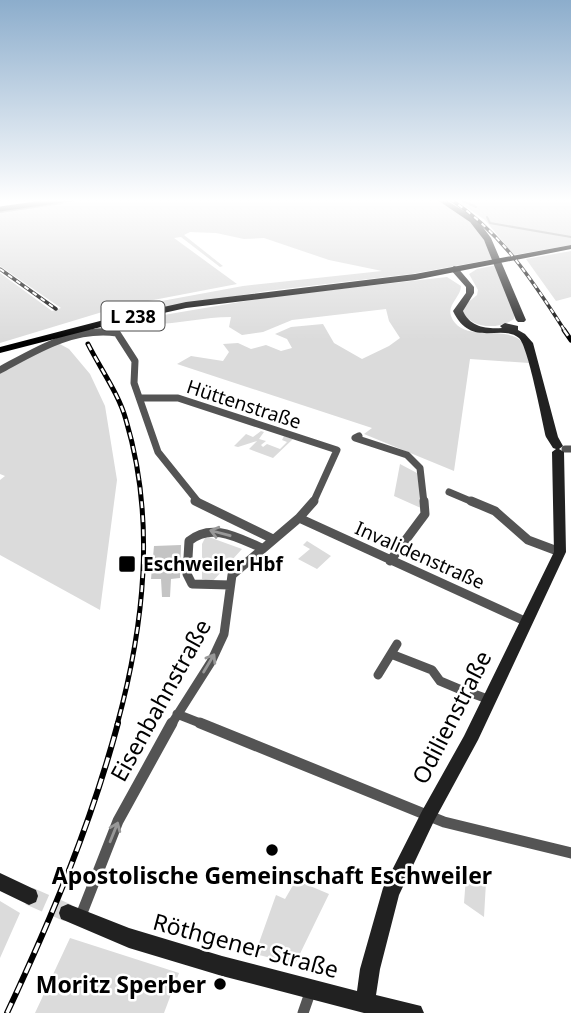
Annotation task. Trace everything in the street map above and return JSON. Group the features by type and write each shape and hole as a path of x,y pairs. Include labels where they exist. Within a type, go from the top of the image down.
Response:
{"main road":[{"path":"454,270 471,289 459,307 460,318 472,327 484,331 508,328 521,320 491,246"},
{"name":"L 238","path":"0,350 186,305 454,270 571,247"},
{"name":"Odilienstraße","path":"365,1003 370,969 390,894 490,700 560,552 563,449 552,437 528,343 508,328"},
{"path":"0,882 29,896"},
{"name":"Röthgener Straße","path":"74,916 129,938 365,1003 414,1013"}],"street":[{"path":"0,370 54,343 94,331 117,333 135,361 134,383 158,452 195,501 273,539"},
{"name":"Hüttenstraße","path":"141,398 178,398 337,450 316,499 299,519"},
{"path":"359,436 355,438 407,455 420,468 424,483 425,514 390,561"},
{"path":"449,492 495,511 528,540 560,552"},
{"path":"262,548 213,529 201,531 189,541 187,574 192,584 230,585 236,569 299,519"},
{"name":"Invalidenstraße","path":"299,519 527,622"},
{"name":"Eisenbahnstraße","path":"74,916 118,821 177,714 217,649 224,634 230,585"},
{"path":"378,675 393,655 397,644"},
{"path":"393,655 432,670 440,681 459,689"},
{"path":"474,694 490,700"},
{"path":"177,714 452,825 571,853"},
{"path":"303,1013 312,989"}],"shaded area":[{"path":"0,246 185,246 237,284 122,306 0,343 0,273 52,311 61,308 0,266"},
{"path":"193,246 198,246 223,266 220,267"},
{"path":"288,246 487,246 494,259 411,274 267,291 140,312 140,305 243,286 382,271 329,260"},
{"path":"507,246 564,246 514,255"},
{"path":"571,251 571,297 556,301 526,259"},
{"path":"497,265 515,314 514,319 501,325 479,325 467,318 463,312 478,290 469,274 477,269"},
{"path":"447,277 461,286 450,312 457,325 465,330 499,333 519,339 525,346 529,363 470,359 454,471 364,434 372,428 177,364 191,356 223,361 229,352 223,344 238,343 251,349 266,345 281,351 292,348 287,339 275,334 291,327 323,324 334,343 362,359 400,338 389,321 386,309 292,320 263,332 242,335 229,327 231,317 152,324 146,318 269,297"},
{"path":"58,343 69,349 90,374 105,406 117,480 100,610 0,555 0,480 5,476 0,474 0,372"},
{"path":"261,431 264,432 259,439 266,441 261,445 263,447 267,444 280,449 287,442 282,440 284,436 293,439 273,458 249,449 257,441 234,446 246,434 253,437"},
{"path":"400,464 417,473 423,509 394,496"},
{"path":"206,536 242,549 212,582 202,579 202,544"},
{"path":"307,541 331,556 317,569 298,559 310,549 303,545"},
{"path":"466,877 486,882 484,917 464,903"},
{"path":"296,880 329,894 295,964 255,954 276,895 285,899"},
{"path":"0,901 20,913 0,958"},
{"path":"70,938 179,973 164,1013 35,1013"}],"building":[{"name":"Eschweiler Hbf","path":"181,545 180,578 171,579 170,597 162,597 161,579 151,579 154,546"}],"tunnel":[{"path":"29,896 68,913"}],"railway":[{"path":"504,246 528,276 565,331"},
{"path":"0,269 56,309"},
{"path":"564,330 571,340"},
{"path":"88,344 123,410 141,496 143,573 140,612 117,725"},
{"path":"7,1013 69,871 118,723"}],"place":[{"name":"Eschweiler Hbf","path":"127,564"},
{"name":"Apostolische Gemeinschaft Eschweiler","path":"272,850"},
{"name":"Moritz Sperber","path":"220,984"}]}
